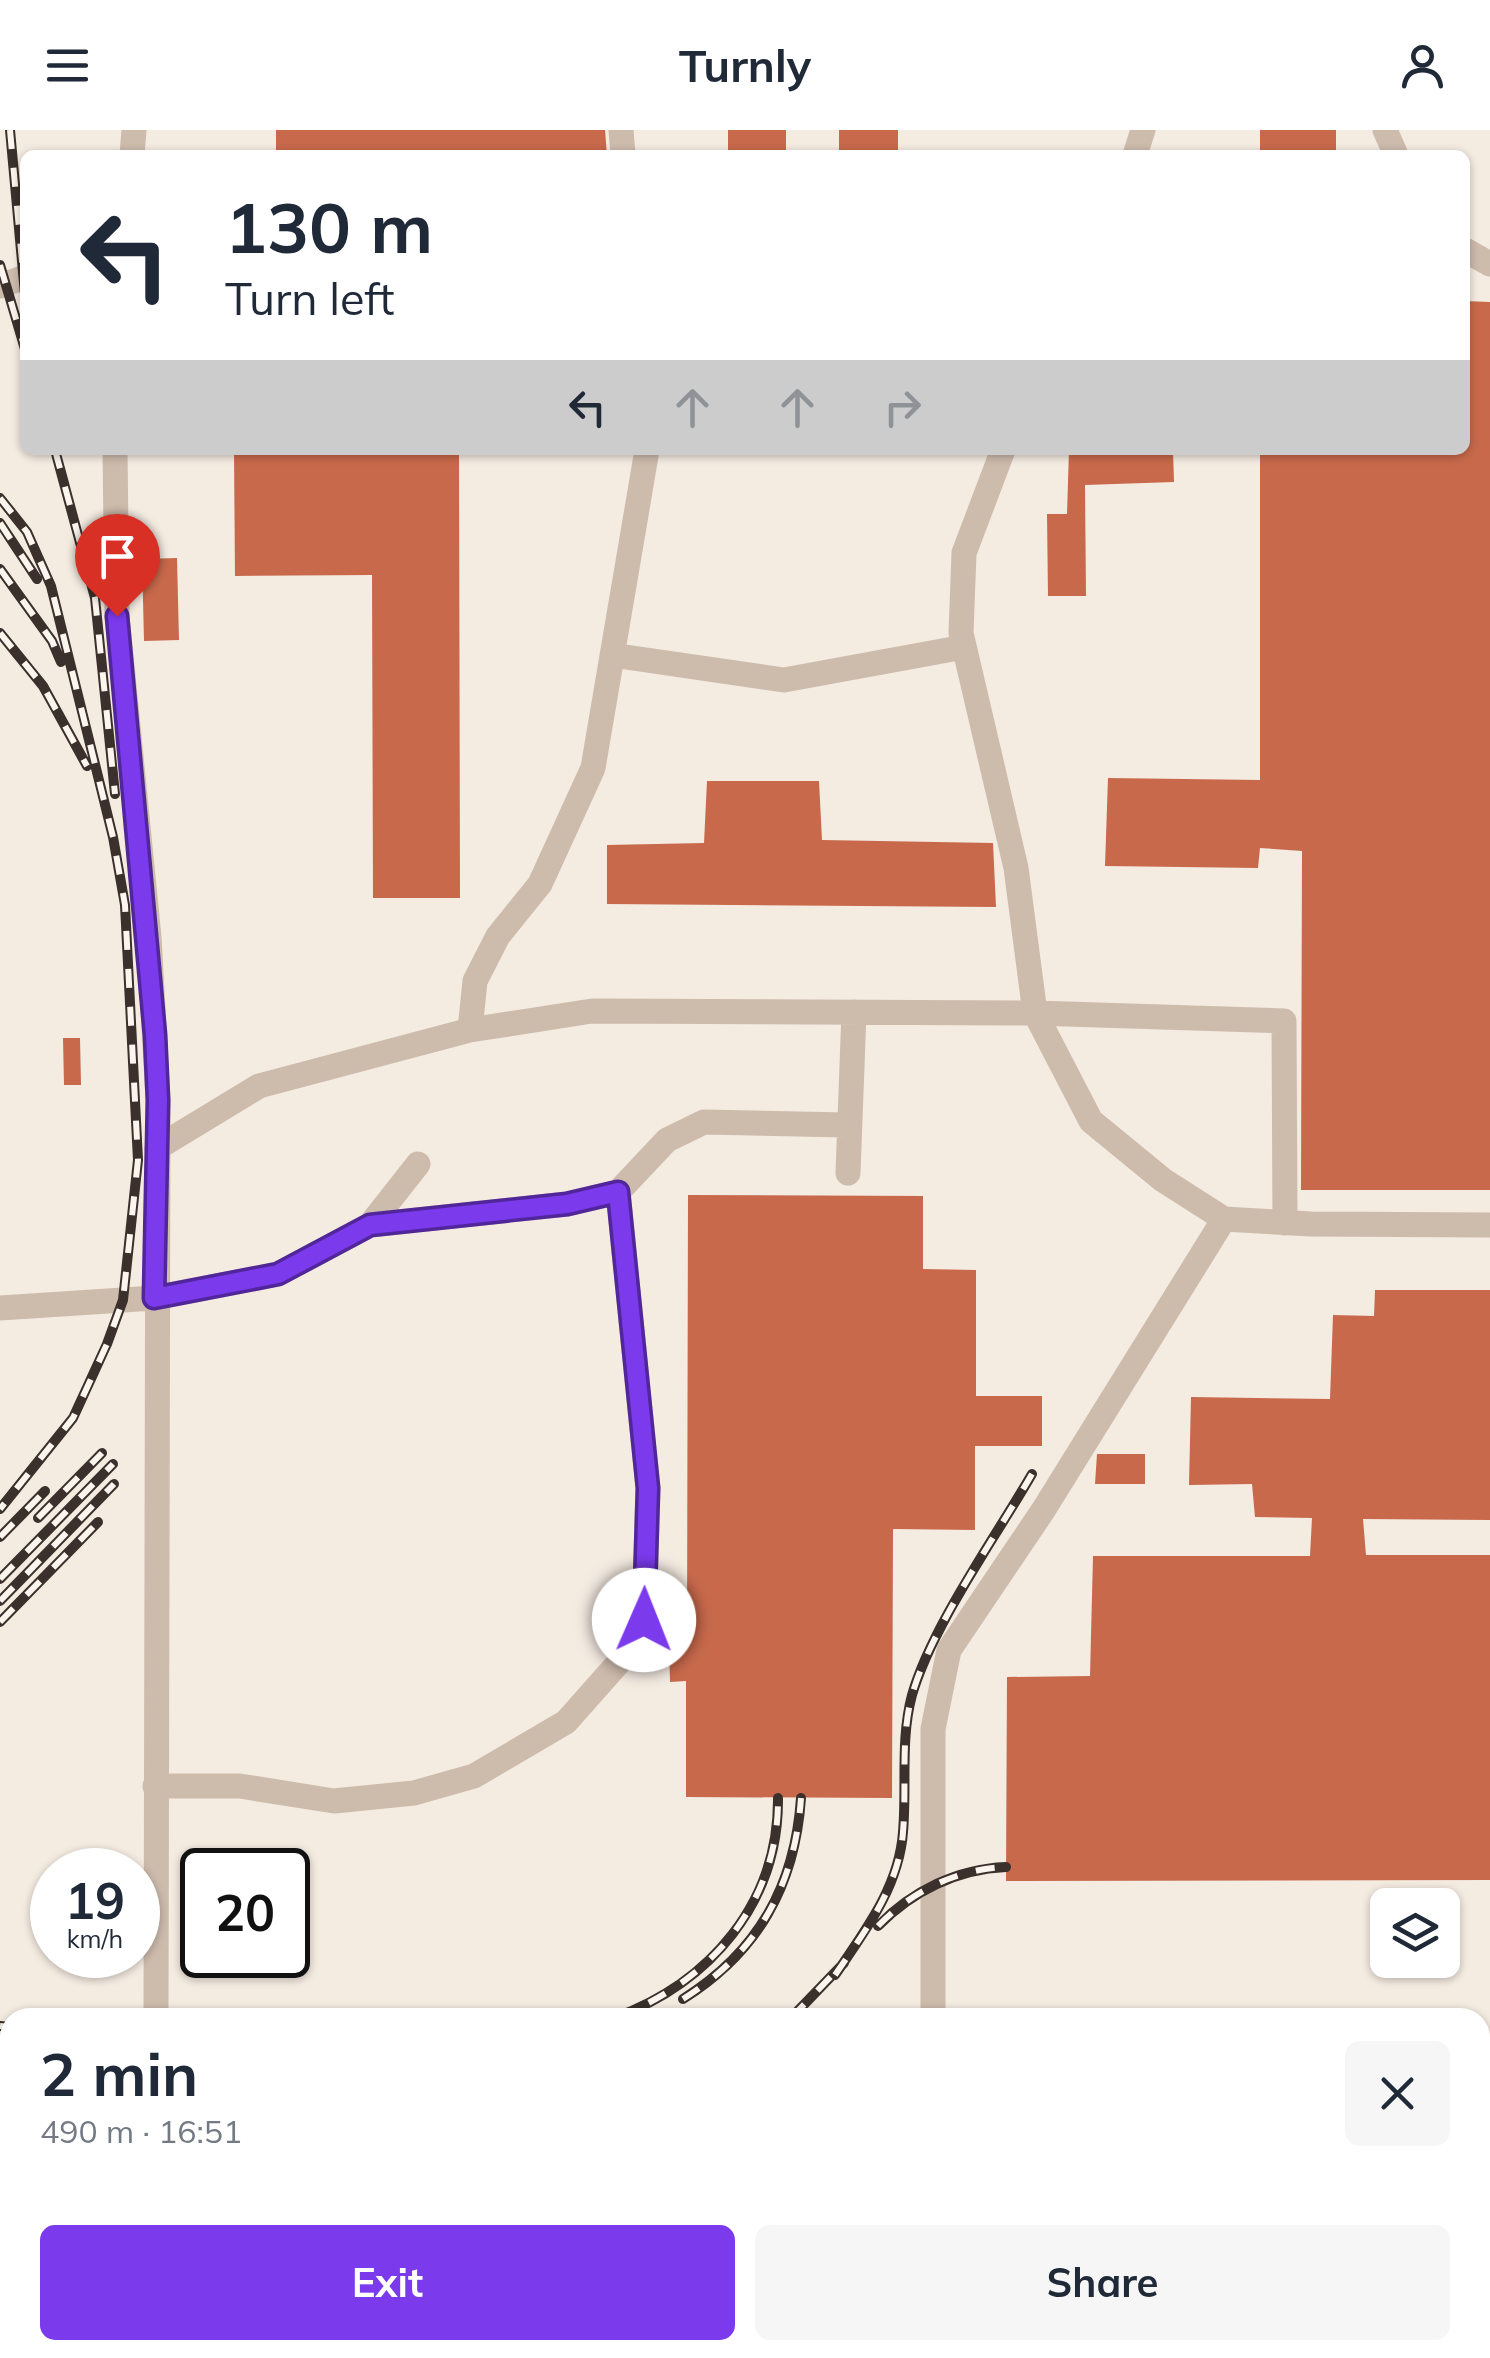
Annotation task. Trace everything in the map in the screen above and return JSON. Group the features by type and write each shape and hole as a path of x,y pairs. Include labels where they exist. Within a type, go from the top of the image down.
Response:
{"lane":[{"path":"115,455 117,616 149,937 157,1148 156,2008"},
{"path":"470,1030 475,981 498,936 540,884 593,768 646,455"},
{"path":"1001,455 964,553 964,647 1016,868 1035,1013 1091,1121 1163,1180 1224,1219 1490,1224"},
{"path":"612,656 784,680 964,647"},
{"path":"157,1148 259,1086 470,1030 592,1011 1035,1013 1284,1021 1285,1223"},
{"path":"848,1173 854,1012"},
{"path":"0,1308 154,1298 278,1274 370,1225 567,1204 618,1192 666,1140 704,1122 848,1125"},
{"path":"370,1225 418,1164"},
{"path":"156,1786 240,1786 334,1801 414,1793 474,1776 566,1722 621,1660 644,1620 648,1488 618,1192"},
{"path":"933,2008 934,1729 949,1650 1044,1509 1224,1219"}],"building":[{"path":"276,130 605,130 607,150 276,150"},
{"path":"728,130 786,130 786,150 728,150"},
{"path":"839,130 898,130 898,150 839,150"},
{"path":"1260,130 1336,130 1336,150 1260,150"},
{"path":"1470,301 1490,302 1490,1190 1301,1190 1302,851 1260,848 1258,868 1105,866 1108,778 1260,780 1260,455 1470,455"},
{"path":"234,455 459,455 460,898 373,898 372,575 235,576"},
{"path":"1069,455 1173,455 1174,482 1085,485 1086,596 1048,596 1047,514 1067,514"},
{"path":"177,558 179,640 144,641 142,559"},
{"path":"707,781 819,781 822,840 993,843 996,907 607,904 607,845 704,843"},
{"path":"63,1038 80,1038 81,1085 64,1085"},
{"path":"688,1195 923,1196 923,1269 976,1270 976,1396 1042,1396 1042,1446 975,1446 975,1530 893,1529 892,1798 686,1797 686,1681 670,1682 669,1641 687,1641"},
{"path":"1375,1290 1490,1290 1490,1520 1363,1519 1366,1555 1490,1555 1490,1880 1006,1881 1007,1677 1090,1676 1093,1556 1310,1556 1312,1518 1255,1517 1252,1484 1189,1485 1191,1397 1330,1399 1333,1315 1374,1316"},
{"path":"1097,1454 1145,1454 1145,1484 1095,1484"}],"railway":[{"path":"10,130 20,239"},
{"path":"0,265 20,332"},
{"path":"56,455 95,598 115,794"},
{"path":"0,498 27,532 51,586 113,837 125,905 138,1160 123,1300 107,1344 73,1418 0,1509"},
{"path":"0,523 37,579"},
{"path":"0,569 52,641 61,662"},
{"path":"0,633 43,686 87,766"},
{"path":"38,1518 102,1453"},
{"path":"0,1579 113,1464"},
{"path":"835,1975 879,1908 895,1871 903,1832 906,1729 921,1668 949,1612 1032,1474"},
{"path":"0,1601 114,1484"},
{"path":"0,1537 45,1491"},
{"path":"0,1622 98,1522"},
{"path":"637,2008 680,1984 708,1961 752,1905 775,1836 778,1798"},
{"path":"683,1999 732,1960 768,1914 791,1860 801,1798"},
{"path":"878,1926 905,1902 936,1884 970,1872 1006,1867"},
{"path":"801,2008 844,1963"}],"route":[{"path":"117,616 155,1035 158,1100 154,1298 278,1274 370,1225 567,1204 618,1192 648,1488 644,1620"}]}
